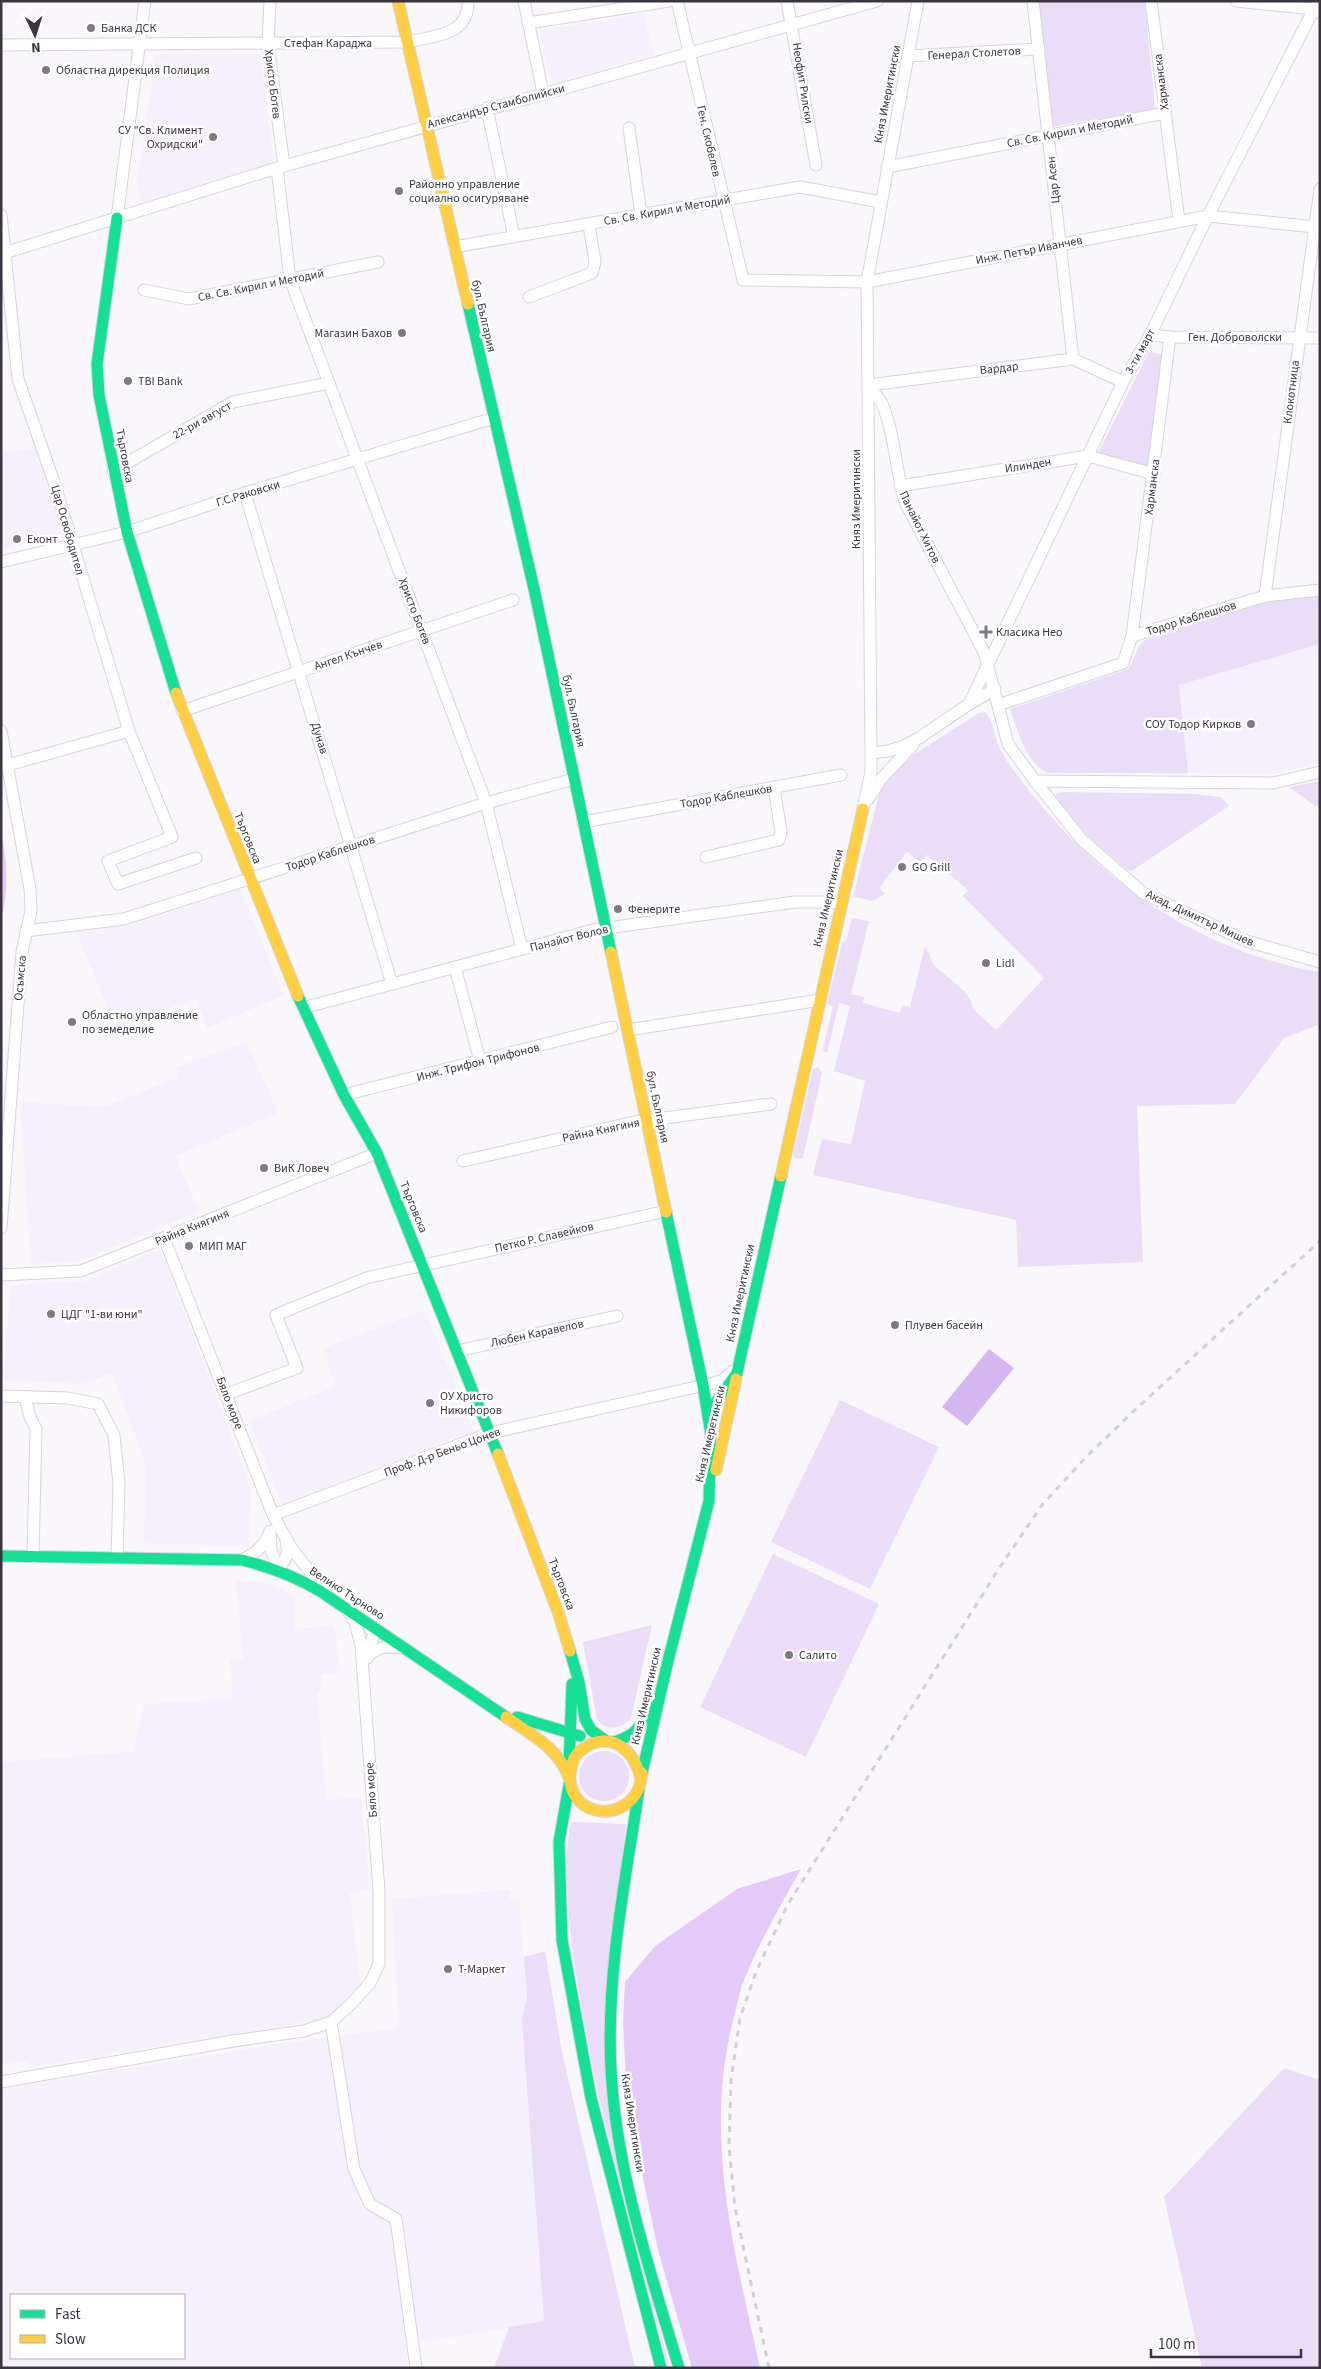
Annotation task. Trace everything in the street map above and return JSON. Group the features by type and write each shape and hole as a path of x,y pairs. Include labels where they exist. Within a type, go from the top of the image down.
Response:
{"street":[{"name":"Търговска","path":"145,1 141,44 97,364 99,395 112,471 127,532 182,711 303,1008 344,1095 377,1153 490,1433 568,1642"},
{"name":"Христо Ботев","path":"270,1 268,43 290,279 356,460 486,803 522,949"},
{"name":"бул. България","path":"398,1 535,593 704,1385 710,1429"},
{"name":"Стефан Караджа","path":"1,45 407,42 456,30 464,21 468,11 468,1"},
{"path":"524,1 543,93"},
{"path":"528,23 669,1"},
{"name":"Ген. Скобелев","path":"677,1 742,280"},
{"name":"Неофит Рилски","path":"787,1 793,24 816,165"},
{"name":"Александър Стамболийски","path":"3,254 280,167 876,1"},
{"name":"Княз Имеритински","path":"679,2368 642,2237 628,2178 614,2104 611,2069 611,2006 614,1967 640,1784 668,1661 709,1501 710,1429 715,1402 728,1388 737,1373 742,1353 840,904 871,772 867,282 918,1"},
{"name":"Цар Асен","path":"1033,1 1073,359"},
{"name":"Харманска","path":"1151,1 1179,222"},
{"path":"1236,1 1317,8"},
{"name":"3-ти март","path":"969,704 1123,382 1150,335 1208,216 1317,8"},
{"name":"Генерал Столетов","path":"908,56 1039,49"},
{"path":"487,108 514,237"},
{"name":"Св. Св. Кирил и Методий","path":"887,166 1165,113"},
{"path":"629,128 642,215"},
{"name":"Св. Св. Кирил и Методий","path":"454,247 800,187 881,202"},
{"name":"Клокотница","path":"1265,596 1320,188"},
{"name":"Цар Освободител","path":"1,215 3,254 18,379 55,485 128,731 172,838 108,861 118,884 196,858"},
{"name":"Инж. Петър Иванчев","path":"742,280 867,282 1208,216 1314,227"},
{"path":"529,297 592,274 595,262 588,225"},
{"name":"Св. Св. Кирил и Методий","path":"144,290 189,299 378,262"},
{"name":"Ген. Доброволски","path":"1150,335 1170,337 1320,338"},
{"name":"Харманска","path":"1132,636 1170,337"},
{"path":"1073,359 1123,382"},
{"name":"Вардар","path":"869,385 1073,359"},
{"name":"22-ри август","path":"112,471 232,402 329,383"},
{"name":"Панайот Хитов","path":"869,385 882,403 892,440 900,486 906,504 988,664"},
{"name":"Г.С.Раковски","path":"1,562 127,532 245,493 494,418"},
{"name":"Илинден","path":"900,486 1088,456 1154,474"},
{"name":"Дунав","path":"245,493 392,984"},
{"name":"Тодор Каблешков","path":"998,705 1123,663 1132,636 1265,596 1320,590"},
{"name":"Ангел Кънчев","path":"182,711 513,600"},
{"name":"Акад. Димитър Мишев","path":"988,664 1008,744 1035,782 1082,840 1143,893 1246,941 1320,962"},
{"path":"872,753 888,751 919,738 969,704 995,690"},
{"name":"Осъмска","path":"1,730 30,888 31,911 22,952 1,1228"},
{"path":"8,765 128,731"},
{"path":"863,809 881,779 919,738"},
{"path":"1035,782 1273,783 1320,772"},
{"name":"Тодор Каблешков","path":"583,822 841,776"},
{"name":"Тодор Каблешков","path":"26,931 124,919 486,803 574,779"},
{"path":"706,857 779,840 781,832 774,787"},
{"name":"Панайот Волов","path":"303,1008 605,928 795,902 830,902 840,904"},
{"path":"455,967 480,1061"},
{"path":"628,1030 820,1000"},
{"name":"Инж. Трифон Трифонов","path":"344,1095 612,1027"},
{"name":"Райна Княгиня","path":"463,1161 646,1120 771,1104"},
{"name":"Райна Княгиня","path":"1,1275 81,1271 377,1153"},
{"name":"Петко Р. Славейков","path":"227,1394 297,1368 276,1315 366,1278 666,1211"},
{"name":"Бяло море","path":"164,1238 227,1394 273,1515 286,1539 310,1574 332,1598"},
{"name":"Любен Каравелов","path":"457,1351 617,1316"},
{"name":"Проф. Д-р Беньо Цонев","path":"273,1515 490,1433 723,1380 730,1376 742,1353"},
{"name":"Княз Имеретински","path":"709,1501 737,1373"},
{"path":"1,1396 68,1398 98,1404 114,1435 119,1484 117,1558"},
{"path":"25,1397 30,1417 36,1429 33,1557"},
{"path":"242,1560 257,1552 266,1541 273,1515"},
{"path":"270,1531 271,1550 278,1568 285,1562 288,1551 286,1539"},
{"name":"Велико Търново","path":"1,1556 242,1560 278,1568 307,1582 332,1598 549,1746 564,1764 581,1804 590,1810 612,1812 622,1808 635,1796 640,1784"},
{"name":"Бяло море","path":"331,2022 370,1983 379,1964 379,1890 365,1663 355,1622 346,1608"},
{"path":"360,1645 367,1630 373,1627 374,1633 365,1663"},
{"path":"568,1642 572,1686 569,1777"},
{"path":"568,1642 579,1682 585,1719 591,1730 606,1741"},
{"path":"365,1663 375,1649 388,1646 404,1648"},
{"path":"661,2368 591,2098 562,1940 559,1842 573,1759 580,1750 590,1744 626,1740 635,1734 641,1726 668,1661"},
{"path":"531,1722 550,1722 560,1717 567,1706 572,1686"},
{"path":"503,1713 570,1733 622,1745 634,1756 640,1769 640,1784"},
{"path":"1,2082 233,2041 304,2031 331,2022 354,2169 370,2204 396,2219 416,2368"}],"shaded area":[{"path":"1035,1 1145,1 1155,109 1051,127"},
{"path":"643,14 654,54 551,84 540,30"},
{"path":"260,54 274,162 142,203 137,184 156,55"},
{"path":"1149,352 1164,355 1150,467 1098,453"},
{"path":"36,448 64,533 1,550 1,453"},
{"path":"1320,595 1320,644 1179,685 1188,773 1047,773 1033,760 1023,745 1010,709 1128,669 1144,640 1265,601"},
{"name":"СОУ Тодор Кирков","path":"1320,644 1320,763 1272,774 1188,773 1179,685"},
{"path":"985,712 992,724 999,747 1018,776 1079,847 1113,877 1150,904 1189,927 1230,946 1274,961 1320,972 1320,1024 1284,1038 1235,1104 1137,1106 1143,1262 1018,1267 1016,1220 813,1175 822,1139 851,1144 865,1081 834,1071 850,1006 839,1003 827,1053 824,1052 823,1048 833,1006 827,1004 842,943 847,938 852,918 869,921 851,994 864,997 863,1003 900,1013 902,1005 910,1007 925,946 934,965 964,991 971,1001 973,1009 996,1030 1044,978 963,896 968,890 927,855 920,862 907,852 879,888 885,894 873,901 853,897 880,790 913,755 979,713"},
{"path":"1320,781 1320,805 1315,806 1289,787"},
{"path":"1063,792 1194,794 1221,797 1229,806 1130,872 1089,837 1057,800 1056,794"},
{"path":"1,831 5,853 6,876 4,909 1,920"},
{"path":"240,889 284,995 207,1028 196,998 116,1028 76,931 135,925"},
{"path":"247,1042 278,1113 175,1156 199,1211 80,1261 31,1264 20,1102 102,1107 179,1077 175,1068"},
{"path":"818,1067 822,1073 803,1158 797,1159 793,1155 813,1069"},
{"path":"160,1249 251,1488 249,1546 144,1543 146,1464 112,1373 82,1384 3,1379 11,1285 85,1281"},
{"path":"425,1310 473,1431 282,1504 249,1421 336,1386 322,1349"},
{"path":"989,1349 1014,1368 967,1426 942,1407"},
{"path":"840,1400 939,1447 870,1589 771,1542"},
{"name":"Салито","path":"773,1554 879,1604 806,1757 700,1707"},
{"path":"249,1581 274,1585 294,1597 295,1629 332,1626 335,1629 340,1673 321,1674 322,1687 317,1694 326,1800 361,1798 370,1890 350,1893 360,1983 326,2019 33,2067 24,2061 1,2065 1,1762 133,1752 144,1704 233,1699 230,1660 243,1659 236,1582"},
{"path":"652,1625 631,1718 619,1727 610,1728 605,1726 597,1720 583,1642"},
{"path":"604,1751 613,1753 624,1762 629,1776 627,1785 618,1796 604,1801 595,1799 584,1790 579,1776 581,1767 590,1756"},
{"path":"572,1822 626,1824 604,2021 655,2312 670,2368 668,2368 622,2190 590,2056 571,1941 567,1894 568,1847 570,1824"},
{"path":"801,1869 761,1942 741,1988 725,2065 721,2109 722,2153 726,2196 741,2282 760,2368 692,2368 658,2250 627,2101 623,2022 625,1982 655,1946 737,1889"},
{"path":"510,1890 510,1899 519,1899 527,1996 522,2020 544,2322 406,2344 408,2368 1,2368 1,2089 277,2044 399,2028 392,1899"},
{"path":"545,1951 562,2052 635,2368 494,2368 509,2327 544,2321 522,2020 527,1996 524,1957"},
{"path":"1284,2068 1320,2080 1320,2368 1202,2368 1164,2197"}],"railway":[{"path":"769,2368 735,2208 729,2146 731,2080 740,2018 756,1972 788,1904 998,1570 1042,1505 1087,1456 1137,1408 1320,1241"}],"traffic: fast":[{"path":"117,218 97,364 99,395 127,532 176,693"},
{"path":"468,304 535,593 611,952"},
{"path":"298,996 344,1095 377,1153 498,1454"},
{"path":"642,1773 668,1661 709,1501 711,1413 716,1402 737,1373 781,1176"},
{"path":"666,1212 703,1385 710,1429"},
{"path":"1,1556 242,1560 282,1572 320,1591 506,1717"},
{"path":"570,1651 579,1682 585,1719 591,1730 606,1741"},
{"path":"569,1767 572,1684"},
{"path":"613,1742 632,1734 644,1720 650,1707"},
{"path":"517,1717 580,1736"},
{"path":"569,1785 559,1842 562,1940 591,2098 661,2368"},
{"path":"639,1790 614,1964 611,1999 611,2069 614,2107 627,2183 646,2257 679,2368"}],"traffic: slow":[{"path":"398,1 468,304"},
{"path":"176,693 298,996"},
{"path":"781,1176 863,809"},
{"path":"611,952 666,1212"},
{"path":"716,1470 736,1379"},
{"path":"498,1454 558,1612 570,1651"},
{"path":"506,1717 551,1750 569,1777"},
{"path":"641,1780 634,1761 621,1746 613,1742 594,1743 584,1748 575,1757 571,1769 571,1784 575,1796 584,1805 595,1810 608,1811 620,1808 631,1800 639,1788 641,1782 642,1773"}],"place":[{"name":"Банка ДСК","path":"91,28"},
{"name":"Областна дирекция Полиция","path":"46,70"},
{"name":"СУ \"Св. Климент Охридски\"","path":"213,137"},
{"name":"Районно управление социално осигуряване","path":"399,191"},
{"name":"Магазин Бахов","path":"402,333"},
{"name":"TBI Bank","path":"128,381"},
{"name":"Еконт","path":"17,539"},
{"name":"Класика Нео","path":"986,632"},
{"name":"СОУ Тодор Кирков","path":"1251,724"},
{"name":"GO Grill","path":"902,867"},
{"name":"Фенерите","path":"618,909"},
{"name":"Lidl","path":"986,963"},
{"name":"Областно управление по земеделие","path":"72,1022"},
{"name":"ВиК Ловеч","path":"264,1168"},
{"name":"МИП МАГ","path":"189,1246"},
{"name":"ЦДГ \"1-ви юни\"","path":"51,1314"},
{"name":"Плувен басейн","path":"895,1325"},
{"name":"ОУ Христо Никифоров","path":"430,1403"},
{"name":"Салито","path":"789,1655"},
{"name":"Т-Маркет","path":"448,1969"}]}
